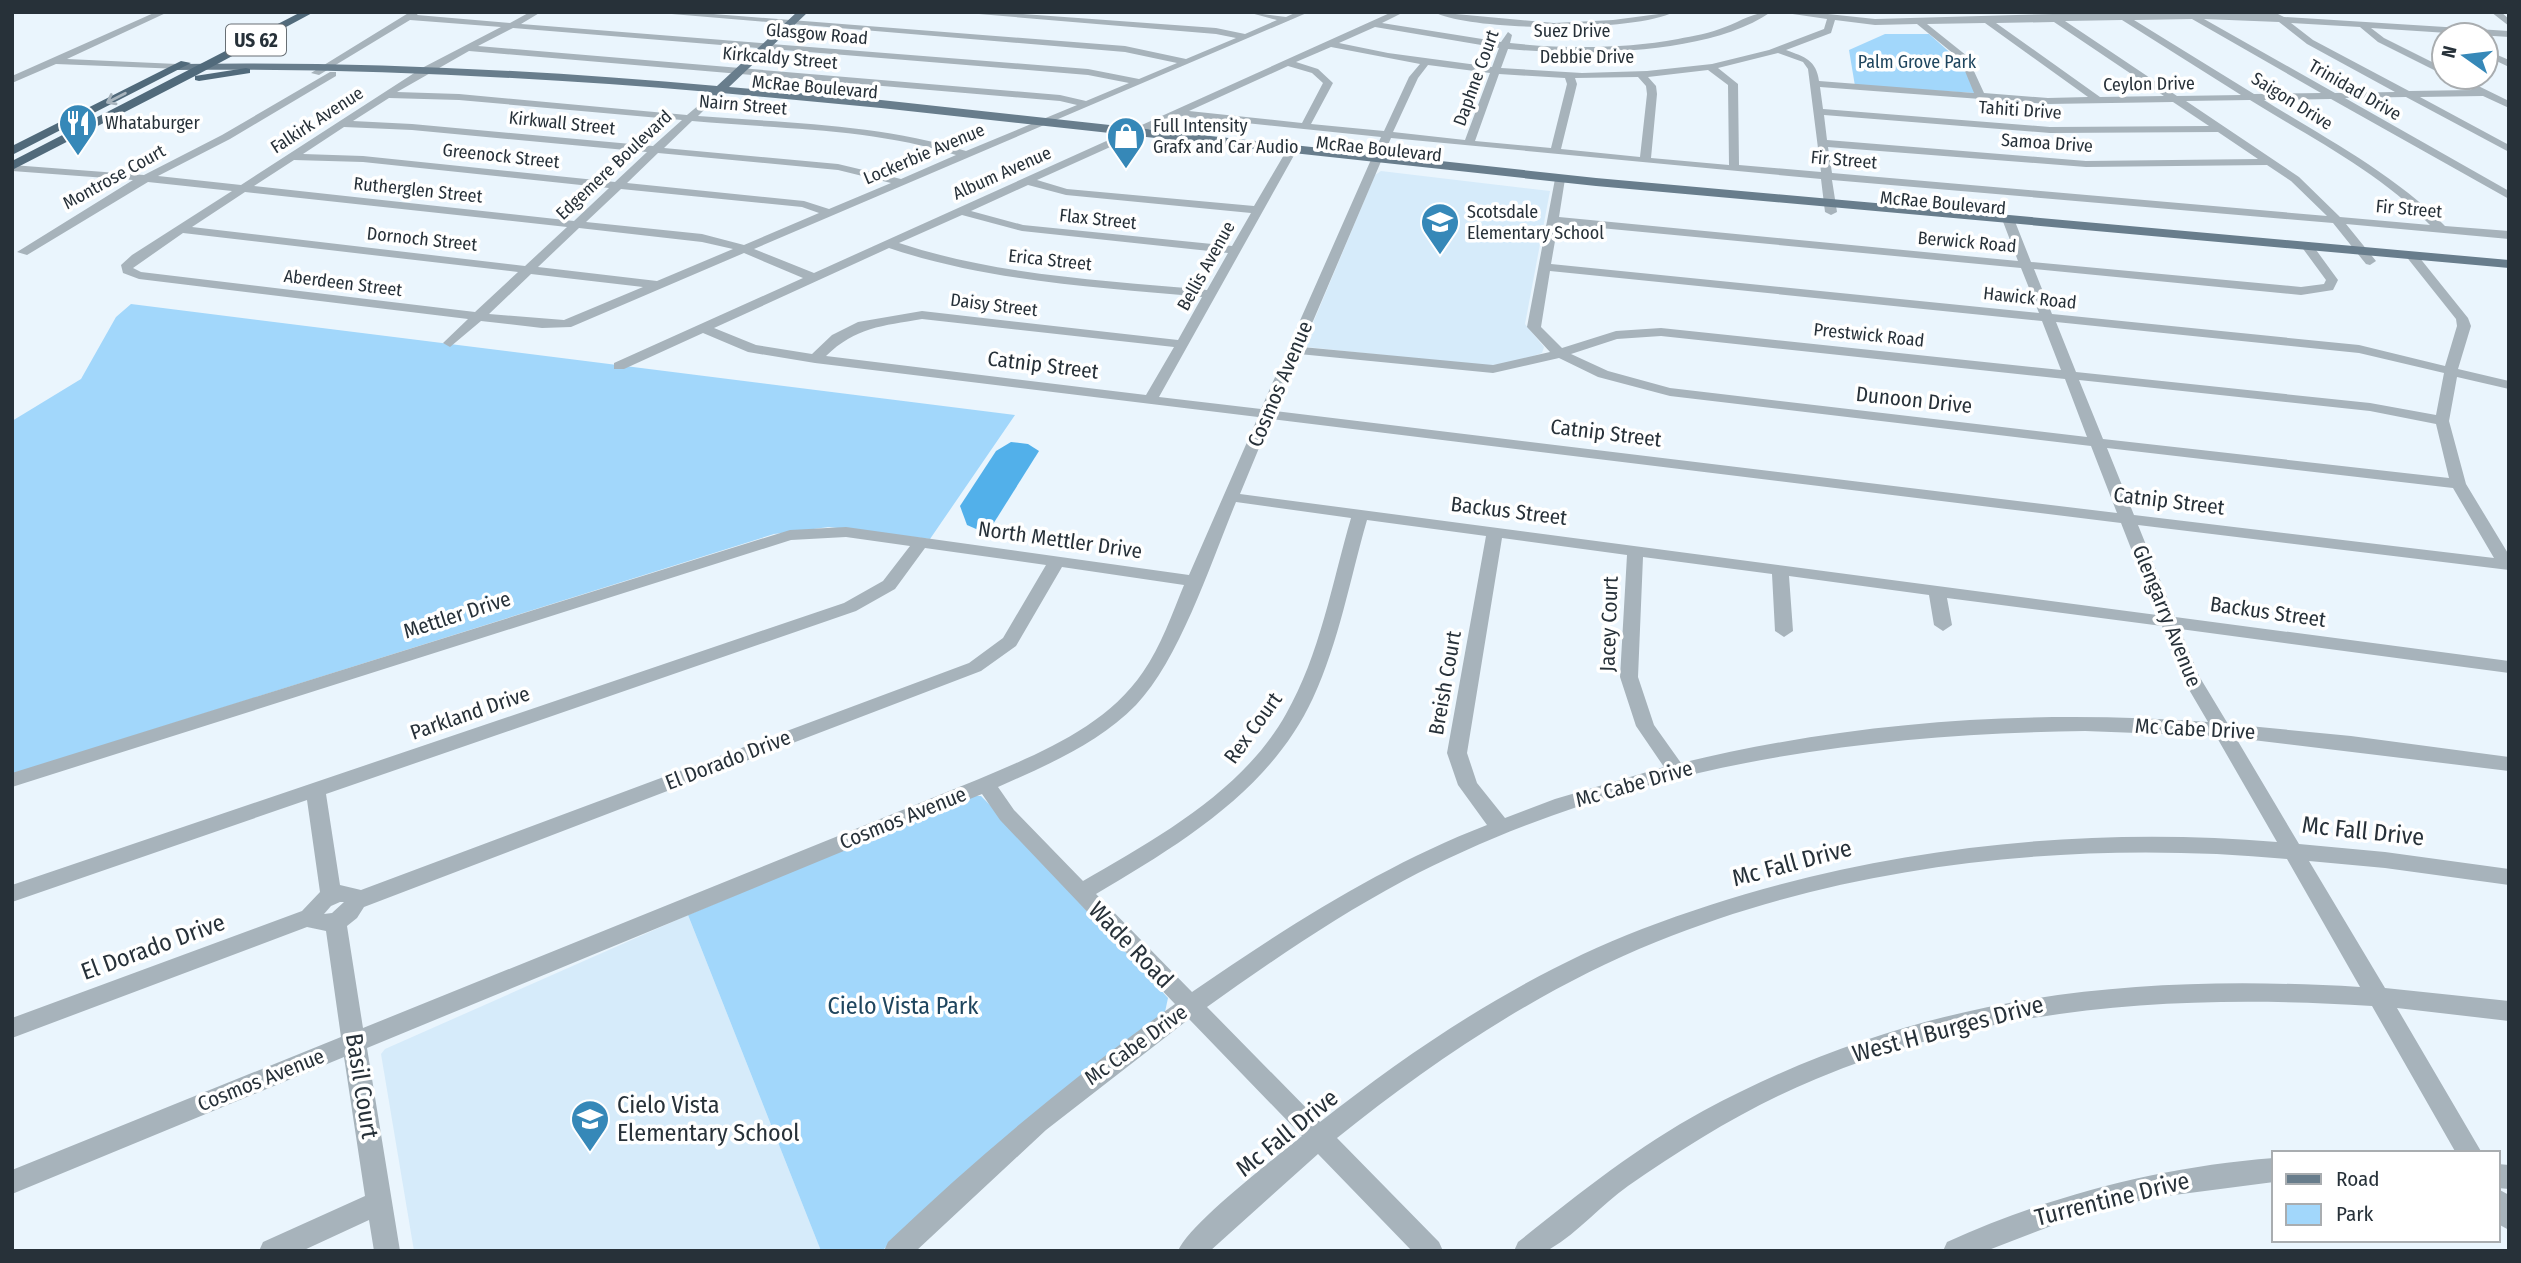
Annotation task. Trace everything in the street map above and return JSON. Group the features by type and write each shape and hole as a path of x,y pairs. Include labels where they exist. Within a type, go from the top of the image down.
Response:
{"highway":[{"name":"US 62","path":"12,151 283,12"},
{"name":"US 62","path":"12,167 309,12"},
{"path":"235,51 235,60 248,69"},
{"path":"167,88 202,77 248,69"}],"main road":[{"name":"Edgemere Boulevard","path":"716,93 803,12"},
{"name":"McRae Boulevard","path":"177,66 421,73 716,93 1133,132 1289,154 1559,183 2365,256 2509,274"},
{"name":"McRae Boulevard","path":"716,93 1118,139 1215,145"},
{"name":"McRae Boulevard","path":"2415,261 2509,264"}],"street":[{"path":"12,80 164,12"},
{"name":"Falkirk Avenue","path":"127,270 130,262 421,73 537,12"},
{"path":"652,12 1109,48 1187,62"},
{"path":"958,12 1029,15 1216,31 1246,37"},
{"path":"1251,12 1287,20"},
{"name":"Lockerbie Avenue","path":"556,325 566,324 1305,12"},
{"name":"Album Avenue","path":"619,366 1400,12"},
{"path":"1438,12 1513,23 1604,23 1670,12"},
{"name":"Suez Drive","path":"1374,24 1430,36 1504,45 1583,48 1666,43 1724,31 1767,12"},
{"path":"1783,12 1832,19 1918,21 1987,20 2051,15 2277,16 2430,30"},
{"path":"1907,12 1964,58 1981,97"},
{"path":"1977,12 2099,101"},
{"path":"2348,12 2381,40 2430,65"},
{"path":"2495,12 2509,23"},
{"name":"Trinidad Drive","path":"2189,14 2509,196"},
{"name":"Glasgow Road","path":"411,15 1088,72 1140,82"},
{"name":"Montrose Court","path":"23,252 145,178 226,137 411,15"},
{"path":"2051,15 2305,187 2365,256"},
{"name":"Saigon Drive","path":"2120,15 2384,178 2420,206 2442,230"},
{"path":"2426,15 2434,21"},
{"path":"2277,16 2310,42 2509,149"},
{"name":"Debbie Drive","path":"1330,44 1424,63 1496,71 1569,74 1639,72 1708,66 1780,51 1828,31 1832,19"},
{"name":"Daphne Court","path":"1469,144 1513,23"},
{"name":"Kirkcaldy Street","path":"468,48 1060,98 1088,104"},
{"path":"1780,51 1809,63 1815,85 1831,208"},
{"path":"54,61 177,66"},
{"path":"1288,63 1315,71 1328,83 1305,126"},
{"name":"Cosmos Avenue","path":"12,1182 986,784 1089,735 1133,698 1156,667 1386,135 1414,77 1424,63"},
{"path":"1708,66 1733,84 1734,168"},
{"path":"1639,72 1651,86 1652,94 1645,160"},
{"path":"1555,152 1572,84 1569,74"},
{"name":"Ceylon Drive","path":"1815,85 1981,97 2099,101 2485,93"},
{"path":"2481,91 2509,105"},
{"name":"Edgemere Boulevard","path":"450,343 716,93"},
{"name":"Nairn Street","path":"389,94 459,97 894,137 926,142 966,155"},
{"name":"Fir Street","path":"1178,113 1555,152 2509,235"},
{"name":"Tahiti Drive","path":"1818,113 2043,130 2220,130"},
{"name":"Kirkwall Street","path":"343,124 412,127 846,169 901,182"},
{"name":"Samoa Drive","path":"1822,143 2096,164 2270,162"},
{"name":"Bellis Avenue","path":"1151,399 1289,154"},
{"name":"Greenock Street","path":"293,157 363,159 804,204 829,213"},
{"name":"Rutherglen Street","path":"12,167 243,188 702,238 744,249 812,278"},
{"path":"1027,181 1066,192 1257,210"},
{"name":"Dunoon Drive","path":"1559,183 1534,327 1541,338 1605,375 1672,393 2458,484"},
{"name":"Flax Street","path":"960,211 1022,228 1234,250"},
{"name":"Berwick Road","path":"1552,220 2307,292 2323,290 2332,284 2311,251"},
{"name":"Glengarry Avenue","path":"2010,224 2190,676 2469,1151"},
{"name":"Dornoch Street","path":"180,229 659,285"},
{"name":"Erica Street","path":"888,244 931,259 972,268 1210,295"},
{"path":"2415,261 2462,318 2464,326 2451,370 2442,421 2458,484 2507,564"},
{"name":"Hawick Road","path":"1544,267 2359,349 2509,385"},
{"name":"Aberdeen Street","path":"127,270 139,275 556,325"},
{"name":"Daisy Street","path":"814,359 837,338 863,325 922,315 1182,344"},
{"name":"Catnip Street","path":"702,328 753,349 814,359 2507,564"},
{"name":"Prestwick Road","path":"1295,349 1480,369 1514,366 1616,335 1661,332 2370,407 2442,421"},
{"name":"Backus Street","path":"1231,497 2509,667"},
{"name":"Rex Court","path":"1081,893 1164,843 1217,805 1276,743 1293,719 1312,675 1360,515"},
{"name":"Mettler Drive","path":"12,780 771,540 831,531 920,543"},
{"name":"Breish Court","path":"1495,532 1457,752 1459,767 1476,799 1502,828"},
{"name":"North Mettler Drive","path":"920,543 1194,581"},
{"name":"Parkland Drive","path":"12,894 850,607 889,585 920,543"},
{"name":"Jacey Court","path":"1635,551 1629,677 1645,726 1676,770"},
{"name":"El Dorado Drive","path":"355,901 975,667 1010,642 1056,563"},
{"path":"1780,570 1784,631"},
{"path":"1937,591 1943,625"},
{"name":"Mc Cabe Drive","path":"897,1251 1048,1111 1287,938 1348,901 1450,850 1502,828 1608,790 1676,770 1753,752 1902,731 2088,724 2220,730 2339,740 2509,764"},
{"name":"Wade Road","path":"986,784 1007,814 1081,893 1430,1251"},
{"path":"316,790 331,896"},
{"name":"Mc Fall Drive","path":"1191,1251 1321,1139 1443,1047 1535,990 1657,932 1776,891 1912,861 2042,847 2175,845 2291,851 2431,864 2509,877"},
{"path":"347,893 355,901 350,912 335,922 320,923 312,916 317,905 331,896 347,893"},
{"name":"El Dorado Drive","path":"12,1028 312,916"},
{"name":"Basil Court","path":"335,922 387,1251"},
{"name":"West H Burges Drive","path":"1527,1251 1595,1194 1692,1129 1798,1073 1873,1045 1982,1015 2054,1002 2119,995 2232,991 2378,997 2509,1011"},
{"name":"Turrentine Drive","path":"1956,1251 2012,1224 2114,1193 2179,1179 2272,1170"},
{"path":"272,1251 380,1202"},
{"path":"2500,1203 2509,1219"}],"shaded area":[{"name":"Scotsdale Elementary School","path":"1381,171 1550,191 1525,324 1544,347 1542,353 1516,362 1484,366 1307,347 1305,342 1375,175"},
{"path":"1011,442 1028,444 1039,451 990,529 983,532 967,525 960,506 996,451"},
{"name":"Cielo Vista Elementary School","path":"688,915 821,1251 414,1251 381,1054 385,1049"}],"green space":[{"name":"Palm Grove Park","path":"1885,34 1929,34 1963,64 1975,93 1855,86 1849,50"},
{"path":"131,304 1015,415 930,539 829,527 774,534 12,774 12,421 81,379 116,317"},
{"name":"Cielo Vista Park","path":"971,796 981,796 988,803 1168,998 1165,1012 1019,1126 915,1218 882,1251 821,1251 688,915"}],"place":[{"name":"Whataburger","path":"78,157"},
{"name":"Full Intensity Grafx and Car Audio","path":"1126,170"},
{"name":"Scotsdale Elementary School","path":"1440,256"},
{"name":"Cielo Vista Elementary School","path":"590,1153"}]}
